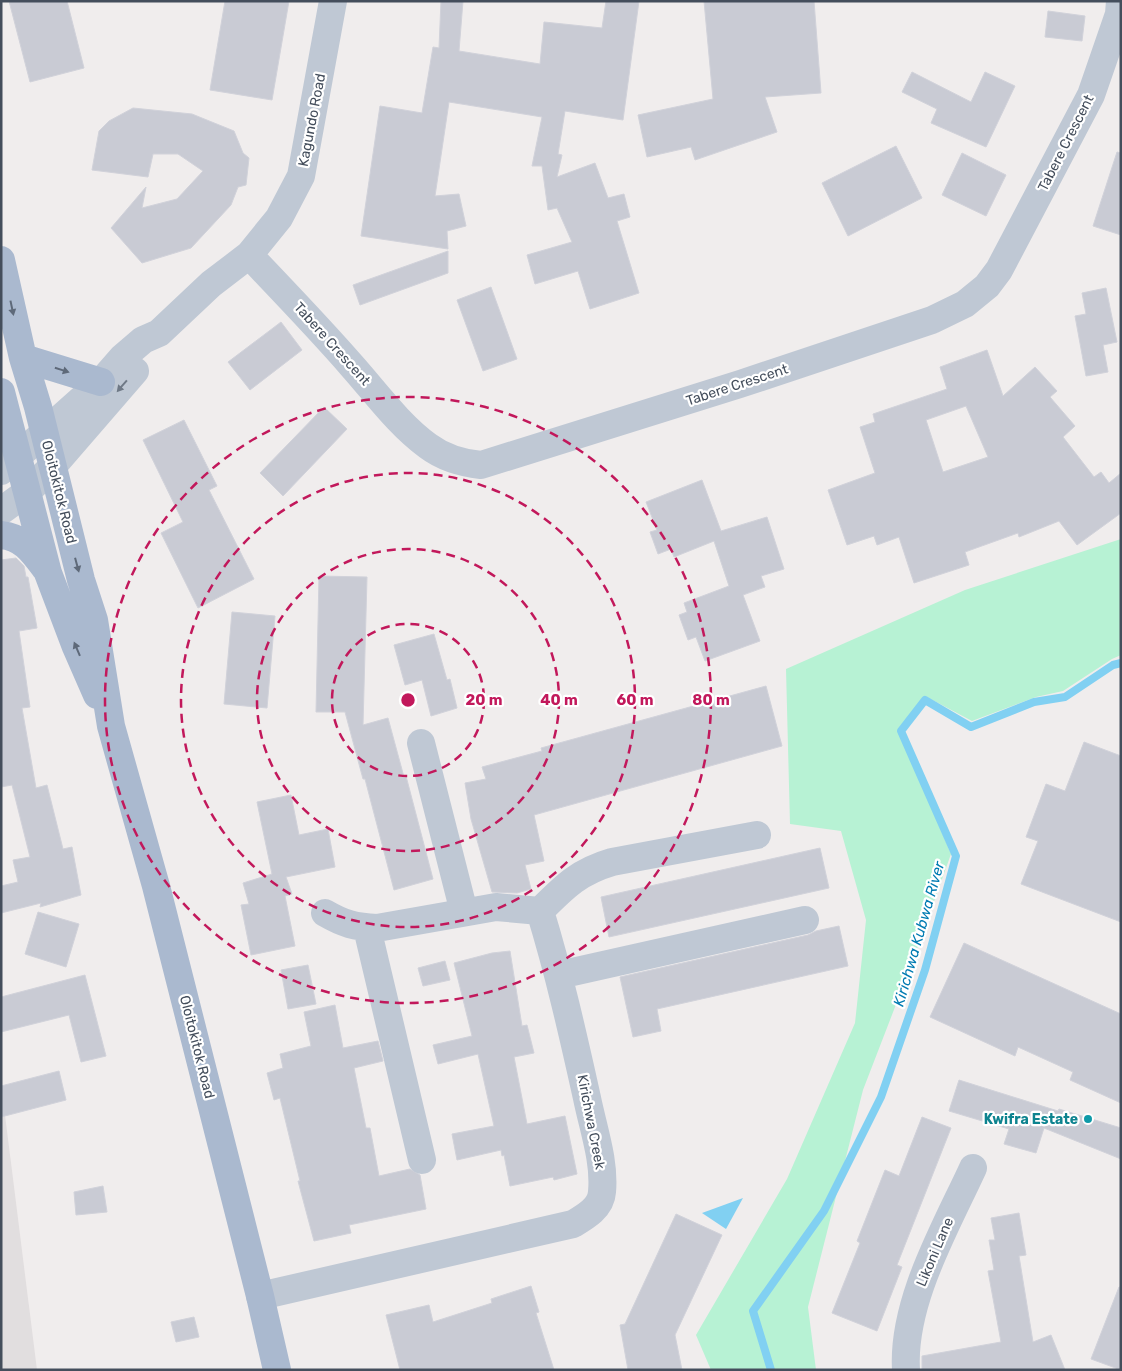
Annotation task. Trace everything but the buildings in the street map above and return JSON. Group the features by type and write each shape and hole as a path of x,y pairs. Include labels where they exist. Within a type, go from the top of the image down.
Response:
{"main road":[{"name":"Oloitokitok Road","path":"1,260 23,358 81,580 94,620 111,726 156,886 277,1370"},
{"path":"23,358 101,382"},
{"name":"Oloitokitok Road","path":"1,392 10,463 27,492 48,573 76,648 111,726"},
{"path":"1,535 23,542 32,550 48,573"}],"street":[{"name":"Kagundo Road","path":"10,463 101,382 122,358 143,340 159,333 211,284 249,254 279,218 302,176 333,1"},
{"name":"Tabere Crescent","path":"249,254 401,421 428,446 445,456 464,463 481,465 740,384 924,323 965,304 987,286 999,270 1091,95 1119,14 1120,1"},
{"name":"Kagundo Road","path":"1,510 27,492 52,467 153,349 159,333"},
{"path":"421,743 464,912"},
{"path":"325,913 343,923 377,928 496,907 540,911 577,876 596,867 612,862 757,835"},
{"name":"Kirichwa Creek","path":"260,1296 573,1224 587,1216 597,1206 602,1193 599,1152 559,975 540,911"},
{"path":"559,975 805,920"},
{"path":"367,928 422,1160"},
{"name":"Likoni Lane","path":"906,1370 908,1334 923,1276 972,1168"}],"shaded area":[{"path":"1,1083 37,1370 1,1370"}],"green space":[{"path":"1121,539 1121,655 1063,691 1036,697 972,721 925,696 898,729 951,854 912,963 863,1090 808,1307 816,1370 711,1370 696,1335 787,1179 855,1023 866,920 841,831 790,824 786,669 965,590"}],"water":[{"path":"743,1198 726,1229 702,1213"}],"waterway":[{"name":"Kirichwa Kubwa River","path":"771,1370 753,1311 824,1211 881,1097 925,970 956,856 901,731 925,700 971,727 1034,702 1065,697 1113,665 1121,663"}],"place":[{"name":"Kwifra Estate","path":"1088,1119"}]}
